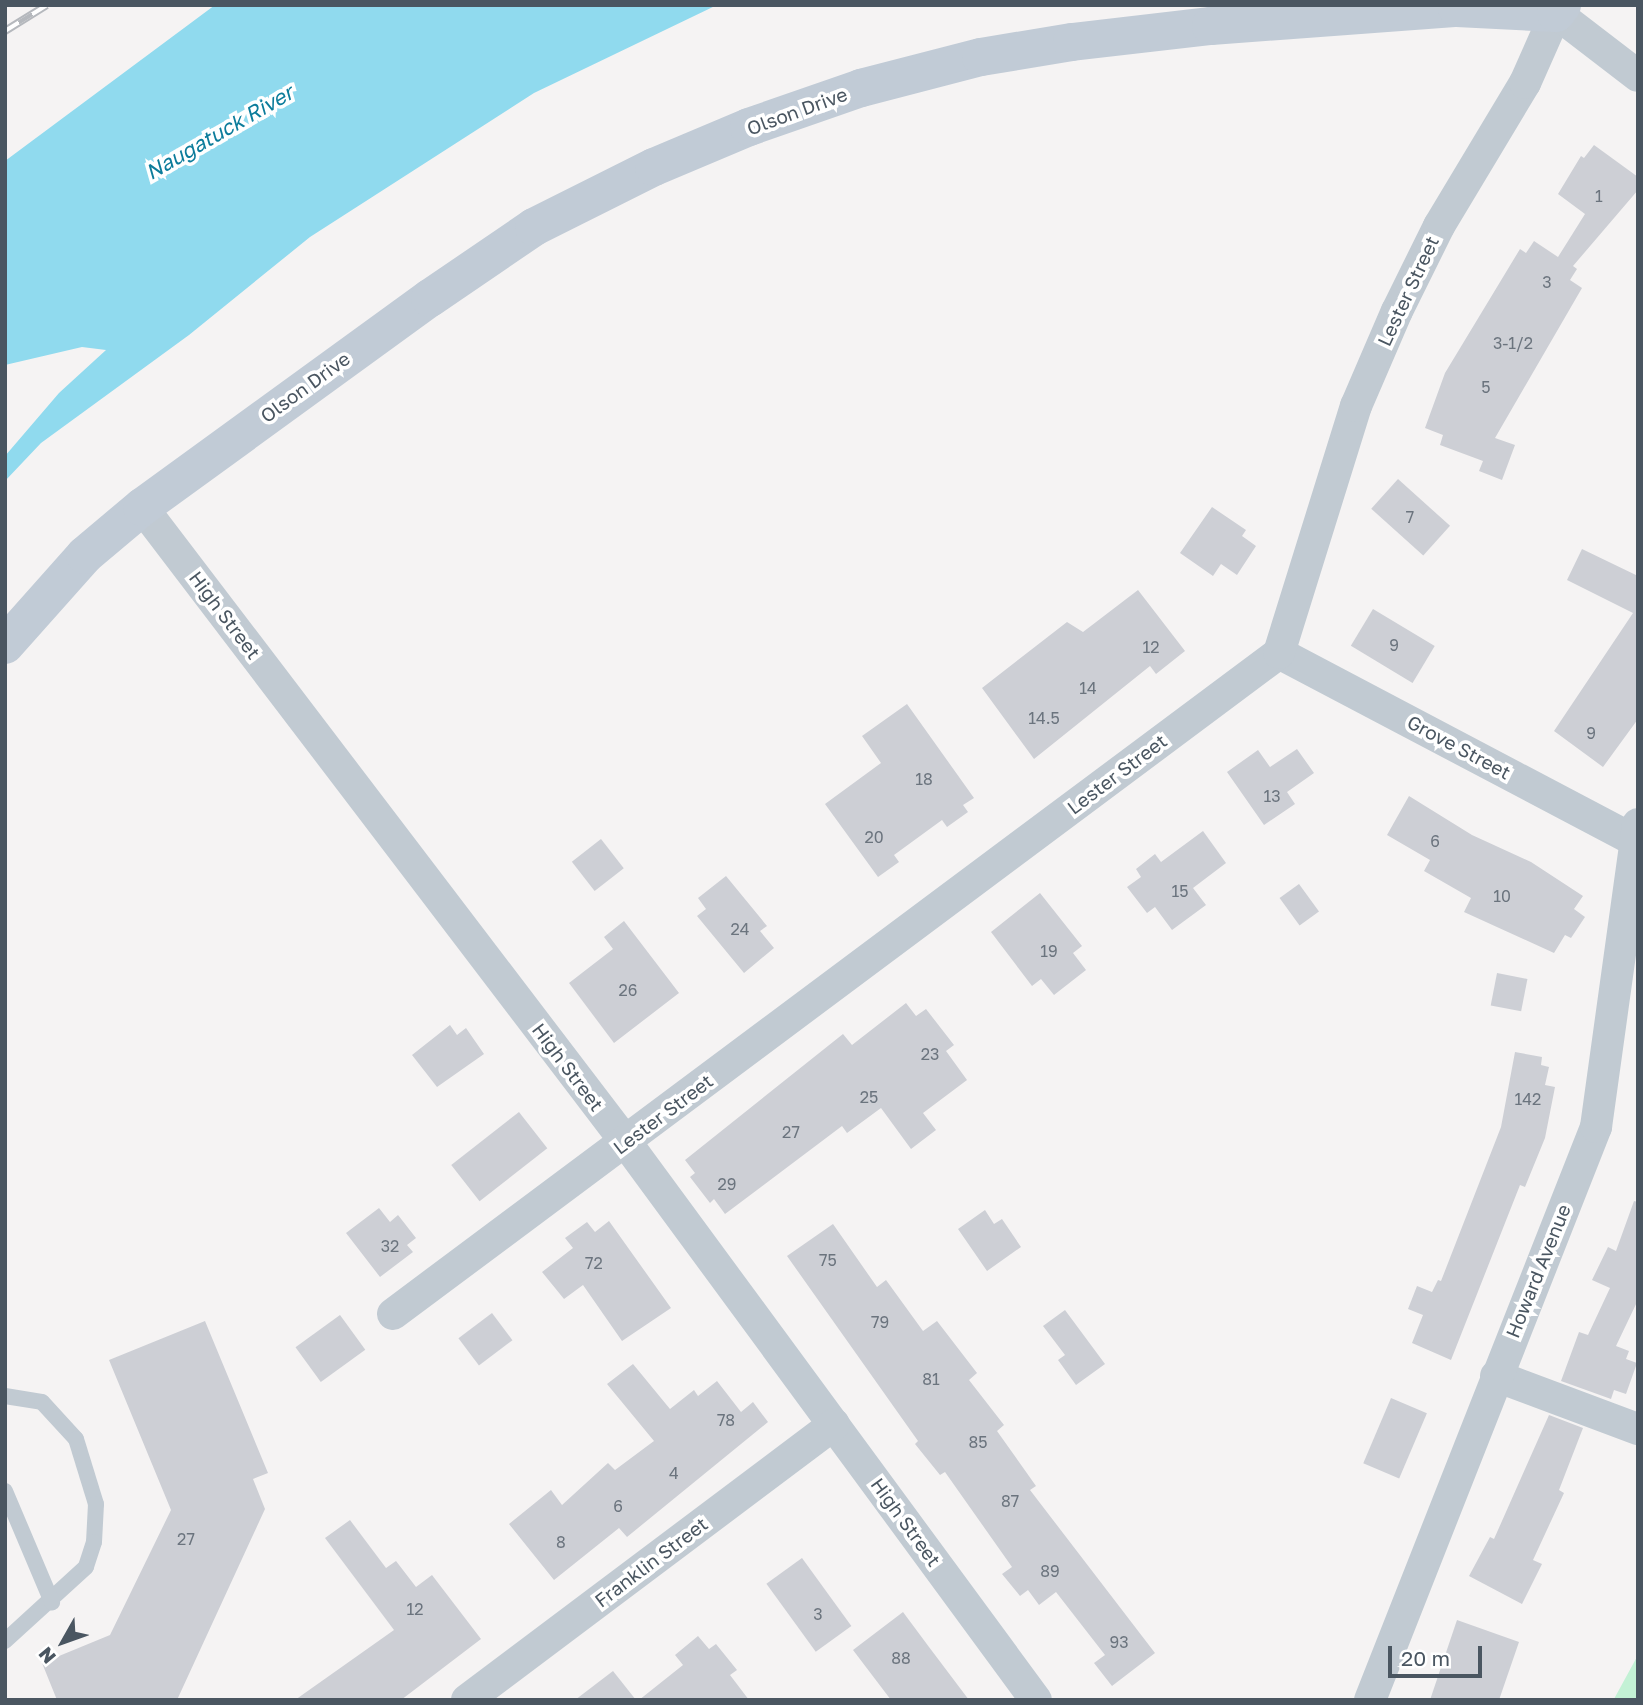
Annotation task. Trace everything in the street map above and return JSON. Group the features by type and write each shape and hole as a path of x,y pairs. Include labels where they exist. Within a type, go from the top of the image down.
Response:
{"main road":[{"name":"Olson Drive","path":"5,645 85,555 142,507 534,227 666,162 861,88 981,57 1211,26 1457,8 1559,9"}],"street":[{"path":"1559,9 1638,76"},
{"name":"Lester Street","path":"393,1314 1279,653 1356,406 1397,311 1439,226 1525,83 1559,9"},
{"name":"High Street","path":"142,507 625,1141 1036,1700"},
{"name":"Grove Street","path":"1279,653 1636,835"},
{"name":"Howard Avenue","path":"1370,1700 1596,1128 1636,835"},
{"path":"1496,1376 1638,1429"},
{"name":"Franklin Street","path":"467,1700 834,1424"}],"lane":[{"path":"5,1396 42,1402 76,1439 93,1480 96,1504 86,1567 52,1602 5,1641"},
{"path":"5,1491 52,1602"}],"green space":[{"path":"1638,1655 1638,1700 1613,1700 1614,1699"}],"water":[{"name":"Naugatuck River","path":"215,5 717,5 534,93 310,237 189,335 41,443 5,481 5,456 59,393 106,350 82,347 5,365 5,161"}],"building":[{"path":"1594,145 1638,177 1638,190 1573,266 1577,269 1570,280 1582,288 1495,438 1515,445 1502,480 1479,471 1483,461 1440,445 1443,435 1425,428 1445,373 1520,249 1526,253 1534,241 1558,257 1585,214 1558,194 1581,156 1584,158"},
{"path":"1398,479 1450,526 1423,556 1371,509"},
{"path":"1212,507 1246,530 1242,536 1256,546 1237,575 1221,564 1213,576 1180,553"},
{"path":"1582,549 1638,576 1638,719 1603,767 1554,731 1633,613 1567,580"},
{"path":"1138,590 1185,651 1156,674 1150,666 1034,759 982,688 1067,622 1083,632"},
{"path":"1373,609 1435,646 1413,683 1351,646"},
{"path":"907,704 974,798 963,805 968,812 947,827 942,820 894,855 899,862 878,877 825,804 881,763 862,736"},
{"path":"1297,749 1314,773 1287,792 1295,804 1264,825 1227,772 1258,750 1270,767"},
{"path":"1409,796 1472,835 1531,862 1583,896 1574,909 1585,917 1571,938 1565,935 1554,953 1464,912 1471,898 1424,871 1430,860 1387,835"},
{"path":"1203,831 1226,863 1193,888 1206,905 1172,930 1155,907 1147,913 1127,887 1141,877 1136,869 1155,854 1161,862"},
{"path":"601,839 624,868 595,891 572,862"},
{"path":"726,876 767,926 760,931 774,948 744,973 697,916 706,909 698,898"},
{"path":"1299,884 1319,912 1300,926 1280,898"},
{"path":"1040,893 1082,946 1073,953 1086,970 1054,995 1041,979 1032,986 991,932"},
{"path":"624,921 679,993 614,1043 569,983 613,949 604,937"},
{"path":"1497,973 1527,979 1521,1011 1491,1005"},
{"path":"906,1003 916,1016 926,1009 954,1045 946,1051 967,1080 923,1113 936,1130 911,1149 881,1108 847,1133 842,1126 725,1214 714,1199 710,1203 690,1177 695,1173 685,1160 843,1034 852,1045"},
{"path":"450,1025 457,1035 466,1028 484,1054 437,1087 412,1055"},
{"path":"1515,1052 1542,1057 1541,1065 1549,1067 1545,1085 1555,1087 1545,1138 1525,1187 1520,1185 1451,1360 1412,1343 1423,1315 1408,1309 1417,1286 1432,1292 1438,1280 1441,1281 1501,1127"},
{"path":"519,1112 547,1148 480,1201 451,1165"},
{"path":"1634,1201 1638,1202 1638,1300 1616,1346 1629,1351 1626,1359 1637,1363 1626,1394 1614,1390 1611,1399 1561,1381 1579,1332 1588,1335 1610,1288 1592,1280 1608,1247 1616,1251"},
{"path":"379,1208 390,1222 398,1215 416,1238 407,1245 413,1252 380,1277 346,1233"},
{"path":"985,1210 994,1224 1002,1219 1021,1247 987,1271 958,1229"},
{"path":"609,1221 671,1308 622,1341 583,1285 564,1299 542,1272 573,1248 565,1238 587,1222 595,1232"},
{"path":"833,1224 877,1287 886,1280 923,1331 937,1321 977,1373 969,1380 1004,1425 997,1431 1036,1486 1030,1490 1155,1653 1112,1686 1094,1663 1105,1655 1056,1592 1039,1605 1028,1590 1020,1596 1002,1574 1012,1567 945,1472 940,1475 915,1444 918,1441 787,1256"},
{"path":"1065,1310 1105,1364 1076,1385 1058,1360 1065,1355 1043,1326"},
{"path":"492,1313 512,1340 479,1365 458,1338"},
{"path":"340,1315 365,1350 321,1382 296,1347"},
{"path":"205,1321 268,1473 253,1479 265,1509 177,1700 57,1700 42,1663 110,1635 171,1510 109,1360"},
{"path":"633,1364 670,1409 694,1390 698,1396 717,1381 741,1412 753,1402 768,1422 627,1537 619,1528 554,1580 509,1524 551,1490 562,1505 608,1463 615,1470 654,1441 607,1384"},
{"path":"1391,1398 1427,1413 1399,1479 1363,1463"},
{"path":"1549,1415 1583,1428 1559,1490 1564,1493 1533,1560 1542,1564 1522,1604 1469,1576 1490,1537 1494,1539"},
{"path":"350,1520 386,1568 396,1561 416,1587 432,1575 481,1639 401,1700 295,1700 394,1630 325,1538"},
{"path":"802,1558 851,1626 816,1652 766,1584"},
{"path":"903,1612 969,1700 891,1700 853,1650"},
{"path":"1457,1620 1519,1642 1499,1700 1430,1700"},
{"path":"698,1636 709,1649 716,1644 737,1670 730,1675 749,1700 639,1700 683,1665 675,1655"},
{"path":"613,1671 636,1700 575,1700"}],"railway":[{"path":"5,31 47,5"}]}
